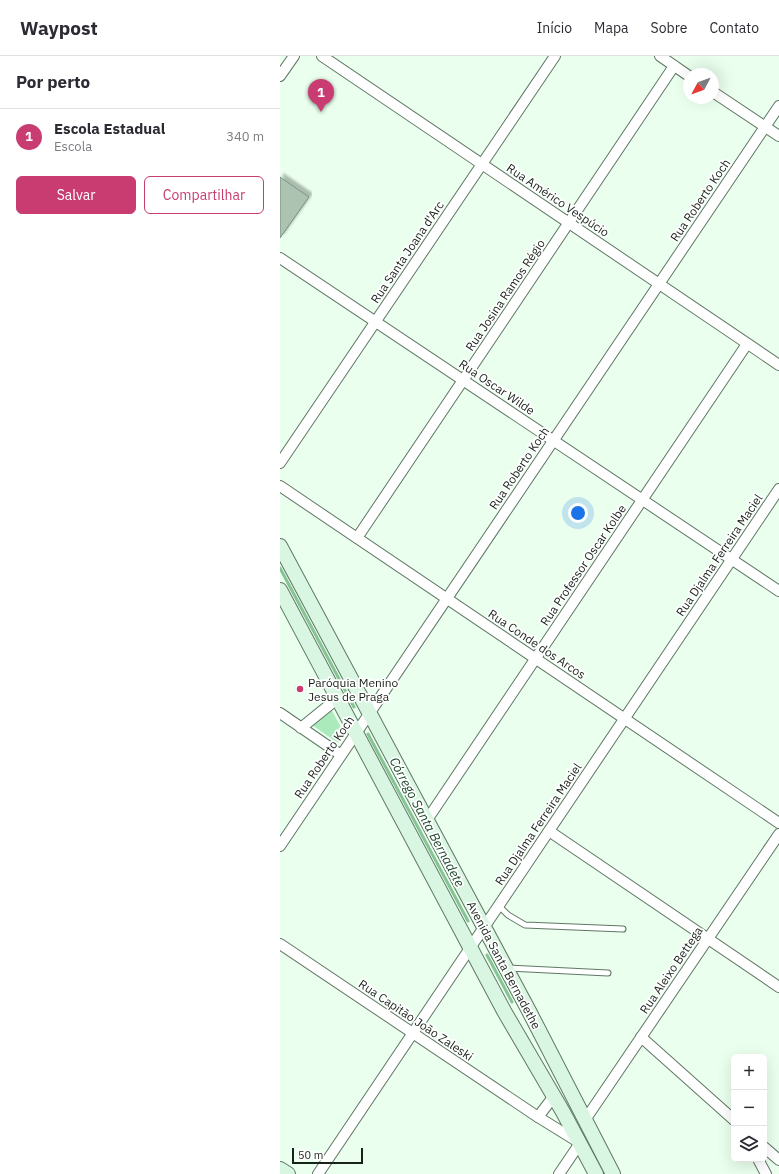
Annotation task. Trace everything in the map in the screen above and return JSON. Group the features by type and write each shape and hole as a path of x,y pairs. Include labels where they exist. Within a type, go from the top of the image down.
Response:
{"main road":[{"name":"Avenida Santa Bernadethe","path":"280,546 506,968 613,1174"},
{"name":"Avenida Santa Bernadethe","path":"280,590 504,1011 554,1096 596,1174"},
{"path":"280,1169 288,1174"}],"street":[{"path":"280,76 294,56"},
{"name":"Rua Américo Vespúcio","path":"322,56 779,365"},
{"name":"Rua Santa Joana d'Arc","path":"280,463 555,56"},
{"path":"660,56 683,72"},
{"name":"Rua Josina Ramos Régio","path":"357,538 674,66"},
{"path":"719,96 779,136"},
{"name":"Rua Roberto Koch","path":"280,846 779,106"},
{"name":"Rua Oscar Wilde","path":"280,258 779,591"},
{"name":"Rua Professor Oscar Kolbe","path":"427,820 747,344"},
{"name":"Rua Conde dos Arcos","path":"280,486 779,823"},
{"name":"Rua Djalma Ferreira Maciel","path":"318,1174 779,489"},
{"path":"301,728 338,698"},
{"path":"280,714 341,755"},
{"path":"549,831 779,987"},
{"name":"Rua Aleixo Bettega","path":"585,1120 779,834"},
{"name":"Rua Capitão João Zaleski","path":"280,944 538,1117 580,1143"},
{"path":"641,1037 731,1117"},
{"path":"538,1117 554,1096"},
{"path":"559,1174 580,1143"},
{"path":"767,1150 779,1160"},
{"path":"760,1162 766,1174"}],"lane":[{"path":"499,906 508,915 525,925 623,929"},
{"path":"506,968 520,967 608,974"}],"green space":[{"path":"331,709 344,733 338,743 312,725"}],"building":[{"path":"280,177 309,197 280,238"}],"waterway":[{"name":"Córrego Santa Bernadete","path":"280,568 354,707"},
{"name":"Córrego Santa Bernadete","path":"368,734 468,921"},
{"name":"Córrego Santa Bernadete","path":"487,955 512,1002"}],"place":[{"name":"Escola Estadual","path":"321,112"},
{"name":"Paróquia Menino Jesus de Praga","path":"300,689"}]}
